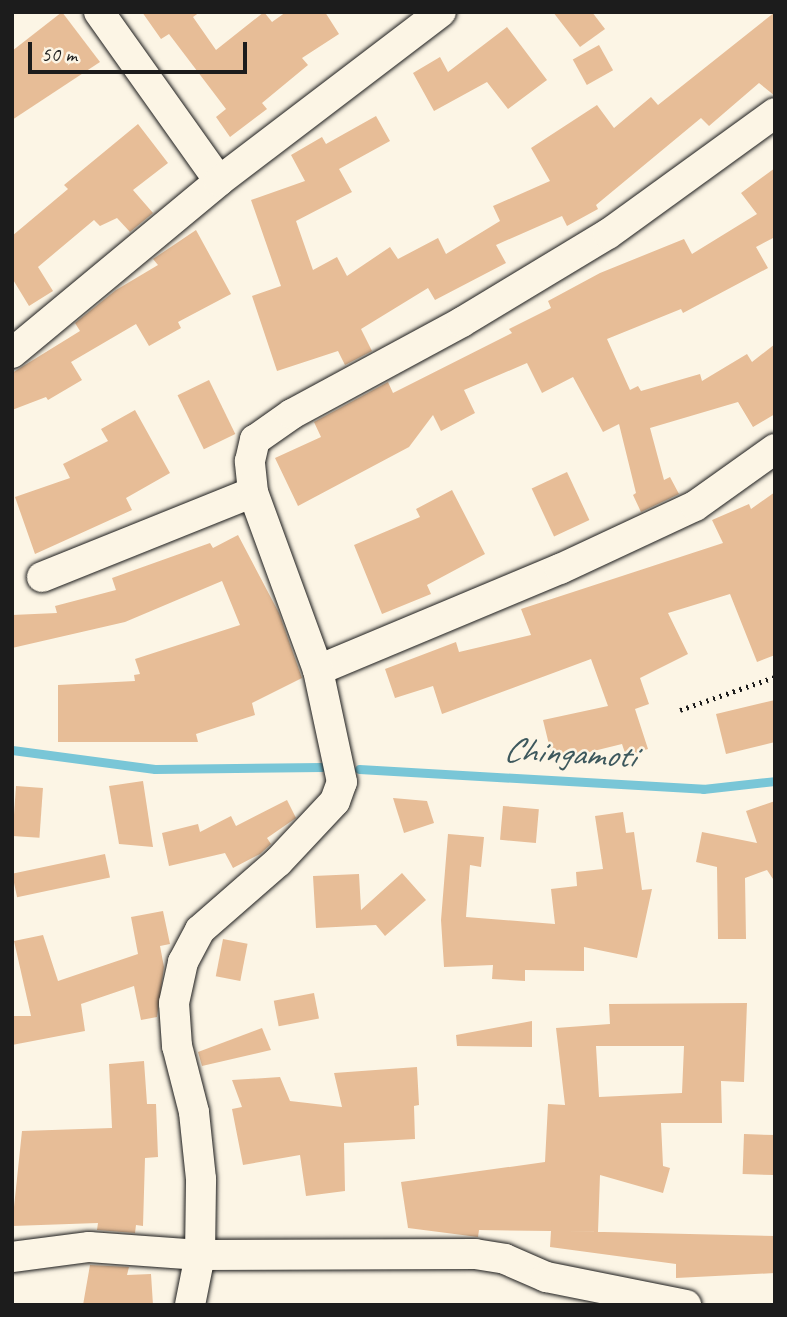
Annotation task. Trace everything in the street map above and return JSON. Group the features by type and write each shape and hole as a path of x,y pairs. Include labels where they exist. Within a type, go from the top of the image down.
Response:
{"street":[{"path":"99,12 219,181"},
{"path":"12,353 219,181 441,12"},
{"path":"190,1305 200,1255 201,1179 194,1112 177,1046 174,1003 183,962 200,930 278,862 335,801 342,782 318,670 253,492 250,461 255,440 292,414 461,322 608,234 775,113"},
{"path":"318,670 560,569 695,506 775,449"},
{"path":"43,577 253,492"},
{"path":"12,1257 89,1247 200,1255 475,1254 505,1259 558,1280 687,1305"}],"path":[{"path":"680,710 775,677"}],"building":[{"path":"62,12 100,62 12,120 12,51"},
{"path":"142,12 200,12 193,17 216,50 264,12 272,22 286,12 325,12 339,34 302,58 308,65 262,103 267,109 230,137 216,117 226,109 169,34 161,39"},
{"path":"553,12 592,12 605,29 580,47"},
{"path":"775,12 775,96 759,83 709,126 701,118 596,205 598,209 567,226 562,216 496,245 506,263 435,300 428,288 361,329 372,351 345,365 338,351 277,371 252,296 281,286 251,200 305,181 291,155 322,137 326,144 376,116 390,141 339,169 352,192 296,221 313,270 337,257 347,276 390,247 398,259 438,238 446,254 500,221 493,206 550,181 531,148 597,105 614,128 651,97 658,105"},
{"path":"507,27 547,80 508,109 487,82 434,111 413,73 440,57 448,72"},
{"path":"599,45 613,70 587,85 573,60"},
{"path":"138,124 168,163 133,190 153,213 130,232 117,218 100,226 94,220 38,267 53,291 29,306 12,278 12,236 68,189 64,185"},
{"path":"775,168 775,237 756,247 768,268 683,313 681,309 607,339 630,390 638,386 641,391 700,374 702,381 747,354 752,362 775,344 775,414 753,427 738,402 650,428 664,480 670,477 679,494 641,512 633,495 636,493 619,424 603,432 573,377 542,393 527,363 464,390 475,413 441,431 433,415 409,447 298,506 275,458 321,437 314,422 388,382 393,393 512,333 509,329 551,308 548,301 600,273 684,239 692,254 757,214 741,193"},
{"path":"196,230 231,294 178,322 181,328 149,346 136,324 71,362 82,380 48,400 46,397 12,410 12,373 80,331 75,323 116,290 158,265 153,259"},
{"path":"209,380 235,434 204,449 178,395"},
{"path":"135,410 170,473 126,498 132,510 35,554 15,497 70,478 63,464 108,441 101,429"},
{"path":"567,472 589,520 554,537 532,488"},
{"path":"452,490 485,554 427,585 431,594 382,614 354,545 420,517 416,509"},
{"path":"775,492 775,655 757,662 730,594 668,613 688,654 640,678 649,704 635,709 648,749 626,756 622,744 553,761 543,720 608,706 591,659 442,714 433,686 395,698 385,669 456,642 459,652 531,635 521,609 723,543 712,520 749,504 751,509"},
{"path":"238,535 279,613 302,678 252,703 255,715 196,734 198,742 58,742 58,685 135,681 134,675 140,674 135,659 240,625 222,581 125,622 12,648 12,615 57,613 55,606 116,590 112,578 210,543 213,548"},
{"path":"775,700 775,742 726,754 716,714"},
{"path":"143,781 153,847 119,844 109,786"},
{"path":"16,786 43,788 39,838 13,836"},
{"path":"393,798 427,801 434,823 404,833"},
{"path":"287,800 296,818 267,838 271,844 260,854 233,868 225,853 169,866 162,833 198,824 200,832 231,816 236,826"},
{"path":"775,801 775,882 767,870 745,878 746,939 718,939 717,867 696,862 702,832 757,843 746,811"},
{"path":"503,806 539,809 536,843 500,840"},
{"path":"623,812 626,833 634,832 642,890 652,889 637,958 584,947 584,971 525,970 525,981 492,979 493,965 444,967 441,920 448,834 484,837 481,867 470,865 466,917 555,924 551,889 577,886 576,872 603,869 595,816"},
{"path":"105,854 110,877 17,897 12,874"},
{"path":"402,873 426,900 385,936 376,925 316,928 313,876 359,874 361,910"},
{"path":"163,911 170,944 160,946 164,967 157,1017 141,1020 134,986 81,1004 85,1031 12,1045 12,1016 31,1016 14,941 43,935 58,981 138,954 131,917"},
{"path":"223,939 248,944 240,981 216,976"},
{"path":"314,993 319,1019 279,1026 274,1001"},
{"path":"747,1003 744,1082 721,1081 722,1123 661,1123 663,1166 670,1168 663,1193 600,1175 598,1232 775,1236 775,1273 676,1278 676,1264 550,1247 551,1231 479,1230 478,1237 408,1228 401,1182 545,1162 548,1104 565,1105 556,1028 610,1024 609,1004","holes":["596,1046 684,1046 682,1093 599,1097"]},
{"path":"532,1021 532,1047 457,1046 456,1035"},
{"path":"262,1028 271,1050 202,1066 198,1052"},
{"path":"144,1061 147,1104 156,1104 158,1157 145,1158 143,1226 136,1225 135,1233 97,1230 98,1223 12,1226 22,1131 112,1128 109,1064"},
{"path":"417,1067 419,1105 414,1106 415,1139 344,1143 345,1191 306,1196 300,1155 243,1165 232,1109 242,1107 232,1080 280,1077 290,1101 342,1107 334,1073"},
{"path":"744,1134 775,1135 774,1175 743,1174"},
{"path":"90,1265 129,1267 127,1275 151,1274 153,1305 83,1305"}],"waterway":[{"name":"Chingamoti","path":"12,750 155,769 322,767"},
{"name":"Chingamoti","path":"359,769 703,789 775,781"}]}
